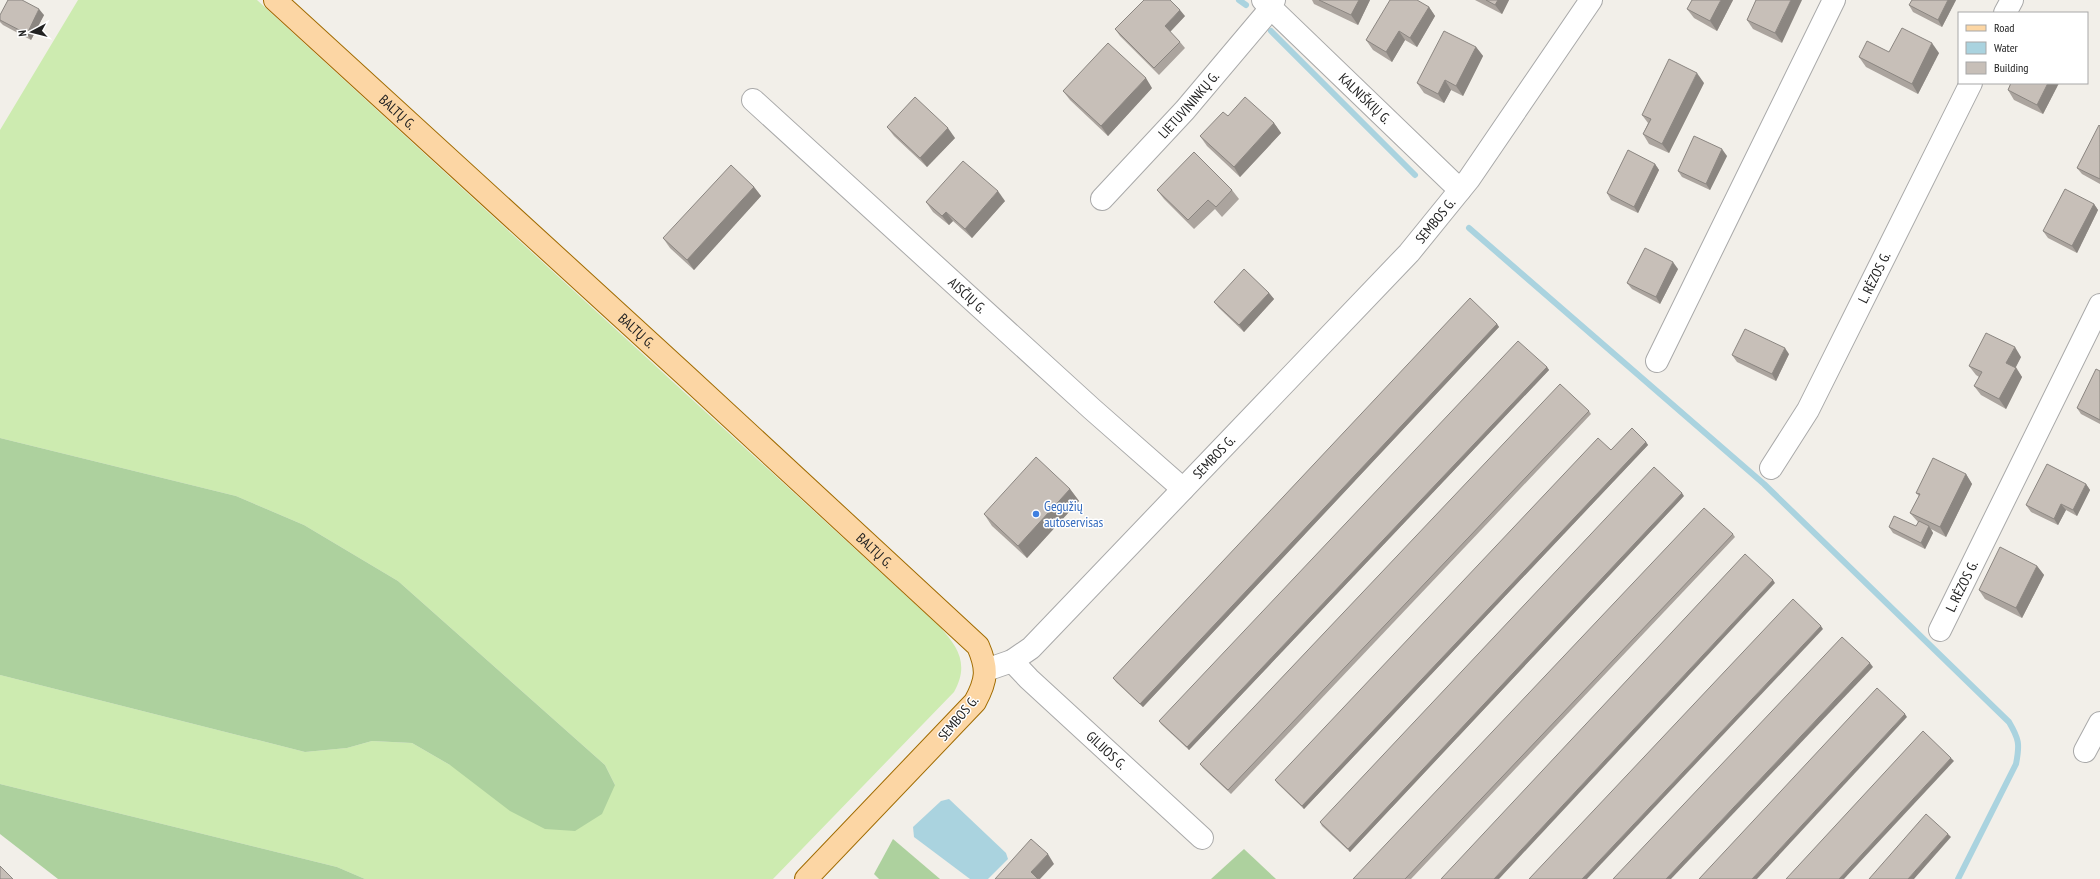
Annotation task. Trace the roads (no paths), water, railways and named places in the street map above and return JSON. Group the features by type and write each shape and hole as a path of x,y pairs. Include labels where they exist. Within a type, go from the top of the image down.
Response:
{"main road":[{"name":"BALTŲ G.","path":"275,0 684,374 978,646 986,670"},
{"name":"SEMBOS G.","path":"806,879 975,702 981,690 986,670"}],"street":[{"name":"SEMBOS G.","path":"986,670 1012,661 1031,648 1409,253 1460,190 1591,0"},
{"path":"1657,361 1834,0"},
{"path":"2006,12 2012,0"},
{"name":"KALNIŠKIŲ G.","path":"1269,2 1460,190"},
{"name":"LIETUVININKŲ G.","path":"1102,199 1185,110 1269,2"},
{"name":"L. RĖZOS G.","path":"1771,468 1808,410 1971,84"},
{"name":"AISČIŲ G.","path":"753,100 1092,409 1183,489"},
{"name":"L. RĖZOS G.","path":"1940,630 2100,306"},
{"name":"GILIJOS G.","path":"1012,661 1029,679 1202,838"},
{"path":"2085,751 2100,723"}],"water":[{"path":"949,799 1006,853 1008,859 988,879 970,879 914,837 913,827 941,801"}],"waterway":[{"path":"1239,0 1246,5"},
{"path":"1271,31 1415,175"},
{"path":"1469,228 1764,484 2009,722 2018,742 2016,764 1958,879"}],"place":[{"name":"Gegužių autoservisas","path":"1036,514"}]}
